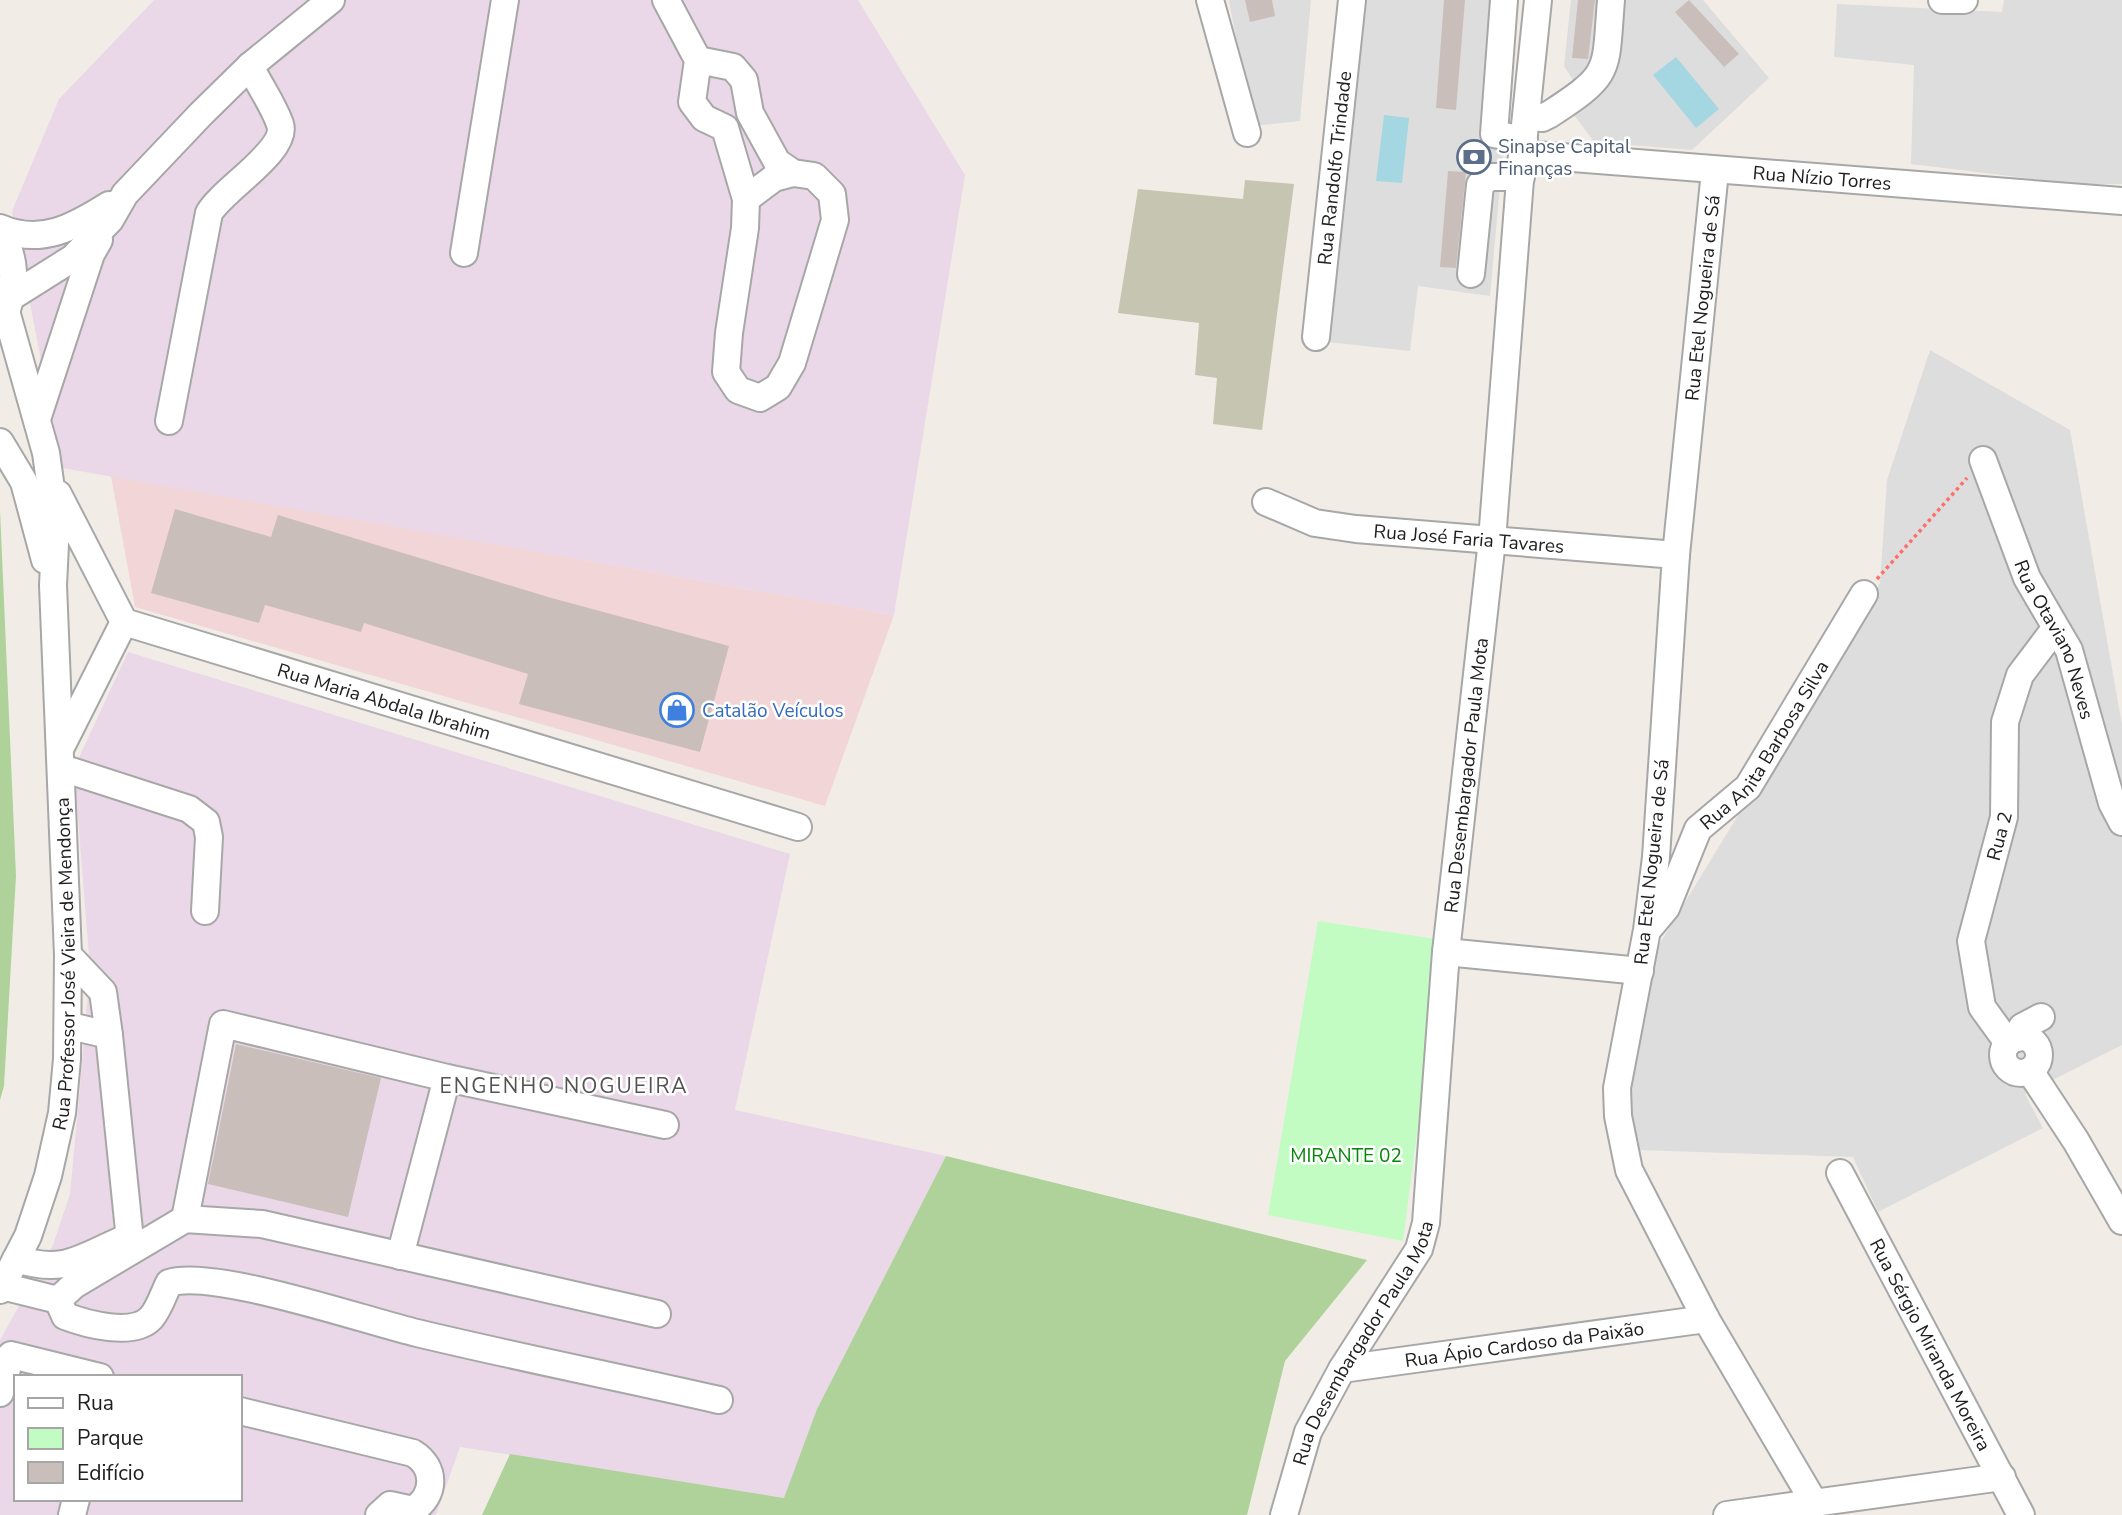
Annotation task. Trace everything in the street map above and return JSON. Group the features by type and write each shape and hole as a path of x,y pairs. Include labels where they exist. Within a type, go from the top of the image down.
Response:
{"street":[{"path":"0,228 19,236 43,235 76,226 125,194 250,66 331,0"},
{"path":"464,253 505,0"},
{"path":"666,0 698,60 692,102 705,118 725,128 746,199 726,372 738,390 760,398 778,387 792,363 835,220 832,194 814,176 793,173 774,178 746,199"},
{"path":"1210,0 1247,133"},
{"name":"Rua Randolfo Trindade","path":"1316,337 1352,0"},
{"path":"1504,0 1493,134 1523,147"},
{"name":"Rua Desembargador Paula Mota","path":"1284,1515 1308,1432 1342,1369 1419,1249 1426,1223 1446,951 1492,540 1523,147 1538,0"},
{"path":"1471,274 1478,190 1483,180 1493,176 1523,147 1542,118 1567,104 1602,75 1606,65 1611,0"},
{"path":"1942,0 1964,0"},
{"path":"698,60 733,67 744,80 750,113 776,162 793,173"},
{"path":"169,421 209,213 217,200 274,149 281,138 281,126 250,66"},
{"path":"725,128 750,113"},
{"name":"Rua Nízio Torres","path":"1523,147 1715,171 2122,201"},
{"name":"Rua Etel Nogueira de Sá","path":"1715,171 1676,555 1656,857 1647,930 1617,1088 1621,1141 1629,1170 1706,1319 1815,1504"},
{"path":"38,416 92,254 125,194"},
{"path":"6,309 73,258 110,220"},
{"name":"Rua Professor José Vieira de Mendonça","path":"0,233 13,266 6,309 38,416 51,480 56,524 53,585 69,1027 62,1113 48,1177 27,1236 1,1288"},
{"path":"43,235 54,239 63,250 59,267"},
{"name":"Rua Professor José Vieira de Mendonça","path":"0,442 24,482 53,585"},
{"name":"Rua Otaviano Neves","path":"1983,460 2027,578 2054,630 2068,650 2112,803 2122,822"},
{"path":"51,480 124,622 61,758 190,809 206,822 209,837 205,911"},
{"name":"Rua José Faria Tavares","path":"1266,502 1315,523 1676,555"},
{"name":"Rua Anita Barbosa Silva","path":"1647,930 1666,908 1698,829 1748,787 1864,594"},
{"name":"Rua Maria Abdala Ibrahim","path":"124,622 799,827"},
{"name":"Rua 2","path":"2054,630 2020,676 2005,722 2004,817 1971,941 1982,1007 2012,1040 2028,1039 2037,1046 2038,1063 2030,1072 2076,1140 2122,1221"},
{"path":"1446,951 1640,971"},
{"path":"68,955 103,992 130,1243"},
{"path":"2012,1040 2022,1027 2041,1017"},
{"path":"185,1219 223,1024 447,1078 665,1125"},
{"path":"69,1027 109,1035"},
{"path":"400,1256 447,1078"},
{"name":"Rua Sérgio Miranda Moreira","path":"1840,1173 2021,1515"},
{"path":"16,1259 41,1267 66,1265 130,1243 185,1219 261,1224 657,1314"},
{"path":"58,1300 130,1243"},
{"path":"58,1300 65,1316 84,1323 140,1325 152,1317 169,1283 178,1279 206,1281 249,1289 417,1333 719,1400"},
{"path":"1,1288 58,1300"},
{"name":"Rua Ápio Cardoso da Paixão","path":"1342,1369 1706,1319"},
{"path":"0,1393 5,1352 92,1375"},
{"path":"242,1411 413,1453 426,1461 432,1475 422,1505 413,1510 390,1505 379,1515"},
{"path":"1727,1515 2002,1477"}],"path":[{"path":"1864,594 1983,460"}],"shaded area":[{"path":"154,0 858,0 965,175 894,615 62,468 12,211 59,99"},
{"path":"1229,0 1311,0 1300,121 1252,126"},
{"path":"1361,0 1517,0 1490,296 1418,286 1410,351 1328,342"},
{"path":"1571,0 1703,0 1769,78 1692,150 1594,142 1561,97 1577,86 1564,66"},
{"path":"2004,0 2122,0 2122,184 2075,184 1911,164 1914,65 1834,57 1837,4 2002,12"},
{"path":"1245,180 1294,184 1262,430 1213,424 1217,378 1195,375 1199,323 1118,313 1138,189 1243,199"},
{"path":"1930,350 2070,430 2122,725 2122,1045 2025,1094 2043,1128 1878,1212 1853,1157 1636,1150 1624,1088 1657,948 1880,583 1887,480"},
{"name":"Catalão Veículos","path":"111,476 894,615 825,806 135,607"},
{"path":"128,652 790,854 735,1110 946,1156 817,1409 785,1498 460,1447 436,1515 0,1515 0,1340 53,1245 70,1194 90,969 74,768"}],"green space":[{"path":"0,510 16,876 4,1086 0,1100"},
{"name":"MIRANTE 02","path":"1318,921 1442,940 1403,1241 1268,1215"},
{"path":"946,1156 1367,1260 1285,1361 1247,1515 482,1515 510,1454 784,1498 817,1409"}],"water":[{"path":"1676,57 1719,109 1696,128 1653,75"},
{"path":"1384,115 1409,118 1402,183 1376,181"}],"building":[{"path":"1245,0 1272,0 1275,16 1250,22"},
{"path":"1444,0 1465,0 1456,110 1436,108"},
{"path":"1578,0 1595,0 1588,59 1572,58"},
{"path":"1689,0 1739,54 1724,67 1675,12"},
{"path":"1448,171 1466,172 1456,268 1440,267"},
{"path":"175,509 271,537 278,515 548,597 729,646 700,752 519,704 528,674 364,623 361,632 265,605 259,623 151,593"},
{"path":"236,1044 381,1078 348,1217 208,1184"}],"place":[{"name":"Sinapse Capital Finanças","path":"1474,157"},
{"name":"Catalão Veículos","path":"677,710"}],"district":[{"name":"ENGENHO NOGUEIRA","path":"564,1086"}]}
